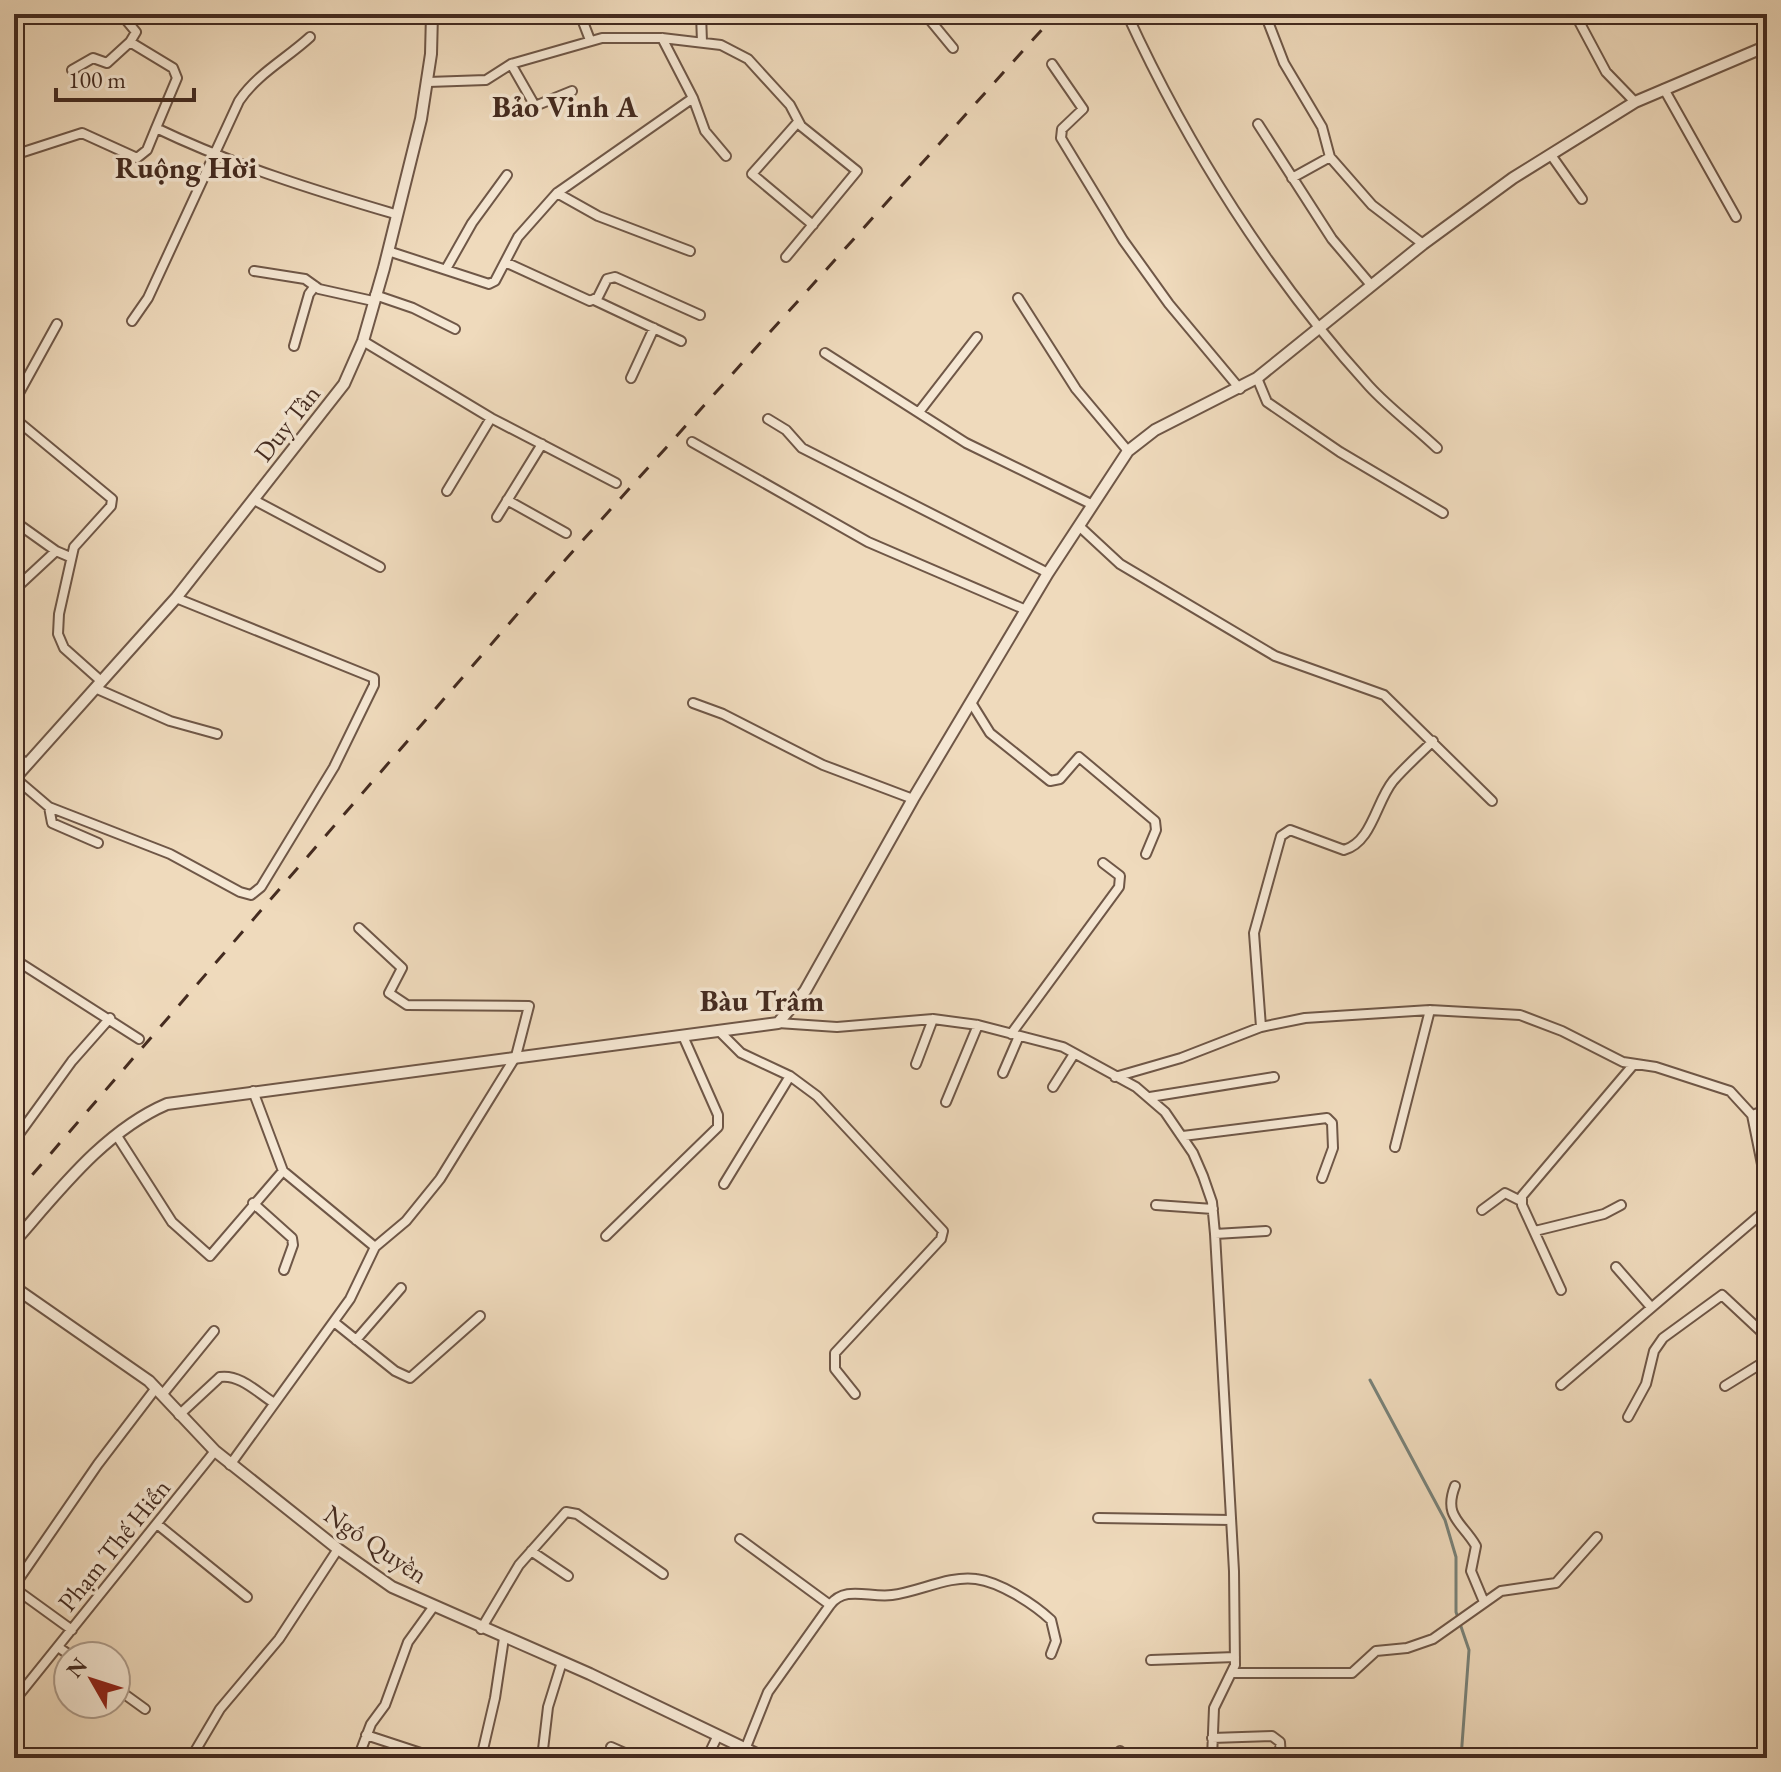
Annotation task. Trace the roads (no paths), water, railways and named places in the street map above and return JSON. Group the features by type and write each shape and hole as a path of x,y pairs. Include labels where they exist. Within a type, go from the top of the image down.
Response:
{"street":[{"path":"72,70 93,58 107,63 130,42 136,32 121,14"},
{"name":"Duy Tân","path":"14,778 176,598 344,384 363,341 388,251 428,82 432,14"},
{"path":"580,14 590,40"},
{"path":"701,14 702,42"},
{"path":"925,14 953,48"},
{"path":"1127,14 1176,115 1263,252 1370,387 1437,448"},
{"path":"1265,14 1284,63 1322,127 1330,157 1372,205 1423,244"},
{"path":"1575,14 1606,72 1635,102"},
{"path":"132,321 148,298 213,156 251,83 310,37"},
{"path":"428,82 486,80 511,64 590,40 662,38 721,45 748,59 790,105 798,122 857,171 786,257"},
{"path":"662,38 693,98 705,131 726,156"},
{"path":"14,155 82,133 137,158 147,150 178,74 130,42"},
{"path":"778,1023 805,991 913,799 1048,573 1128,451 1155,430 1257,378 1423,244 1502,186 1635,102 1767,46"},
{"path":"511,64 525,94 535,106 572,91"},
{"path":"1052,64 1083,109 1062,129 1061,138 1123,240 1169,304 1240,389"},
{"path":"1664,89 1736,217"},
{"path":"388,251 489,284 495,281 518,237 557,193 693,98"},
{"path":"798,122 752,174 813,225"},
{"path":"1258,124 1332,239 1371,285"},
{"path":"156,128 213,156 307,189 395,214"},
{"path":"1551,155 1582,199"},
{"path":"1292,178 1330,157"},
{"path":"446,269 472,223 507,175"},
{"path":"557,193 598,216 690,251"},
{"path":"507,263 681,341"},
{"path":"254,271 305,279 315,286 413,308 455,329"},
{"path":"594,300 607,279 615,277 700,315"},
{"path":"294,346 309,294 315,286"},
{"path":"1018,298 1076,389 1128,451"},
{"path":"14,402 57,324"},
{"path":"631,378 654,328"},
{"path":"919,412 977,337"},
{"path":"363,341 491,418 616,483"},
{"path":"825,353 966,443 1091,504"},
{"path":"1257,378 1267,402 1340,452 1443,513"},
{"path":"14,418 112,499 111,506 82,535 70,557 58,634 64,648 98,684 170,721 217,734"},
{"path":"447,491 491,418"},
{"path":"768,419 786,430 802,448 1048,573"},
{"path":"692,442 868,542 1026,610"},
{"path":"497,517 542,444"},
{"path":"254,500 380,567"},
{"path":"507,500 566,533"},
{"path":"14,521 56,551 70,557"},
{"path":"1079,526 1120,564 1275,656 1384,695 1492,801"},
{"path":"14,590 56,551"},
{"path":"14,778 49,807 170,854 247,895 254,894 261,887 334,767 374,685 374,678 176,598"},
{"path":"693,703 723,714 823,765 913,799"},
{"path":"972,704 990,733 1050,781 1057,782 1079,757 1121,790 1155,821 1156,830 1146,854"},
{"path":"1261,1027 1254,933 1281,836 1290,830 1344,850 1353,848 1362,840 1395,779 1433,741"},
{"path":"14,754 27,764"},
{"path":"49,807 52,823 98,843"},
{"path":"1003,1073 1015,1035 1119,887 1120,876 1103,863"},
{"path":"230,1465 350,1299 375,1247 406,1221 440,1179 516,1056 529,1006 399,1002 389,993 402,968 359,928"},
{"path":"14,959 139,1039"},
{"path":"1395,1147 1430,1010"},
{"path":"1115,1077 1181,1058 1261,1027 1353,1012 1430,1010 1528,1017 1634,1064 1656,1067 1730,1091 1752,1115 1767,1189"},
{"path":"14,1141 72,1061 110,1018"},
{"path":"916,1064 933,1019"},
{"path":"14,1242 76,1172 140,1118 167,1104 516,1056 721,1033 778,1023 837,1027 933,1019 978,1025 1074,1054 1150,1097 1183,1136 1203,1176 1213,1209 1231,1520 1235,1657 1233,1673 1214,1708 1212,1758"},
{"path":"946,1102 978,1025"},
{"path":"721,1033 741,1053 790,1076 830,1107 943,1231 941,1239 835,1353 835,1369 855,1394"},
{"path":"606,1236 718,1127 718,1115 683,1036"},
{"path":"1053,1087 1074,1054"},
{"path":"1521,1201 1541,1170 1634,1064"},
{"path":"724,1184 790,1076"},
{"path":"1150,1097 1274,1077"},
{"path":"253,1091 283,1171 375,1247"},
{"path":"1752,1115 1767,1110"},
{"path":"1183,1136 1327,1118 1332,1123 1333,1148 1322,1178"},
{"path":"117,1136 172,1222 203,1253 210,1256 283,1171"},
{"path":"1482,1210 1505,1193 1521,1201 1561,1290"},
{"path":"253,1203 292,1238 293,1245 284,1270"},
{"path":"1156,1205 1213,1209"},
{"path":"1535,1231 1604,1214 1621,1205"},
{"path":"1561,1385 1767,1209"},
{"path":"1215,1234 1266,1231"},
{"path":"1616,1267 1651,1307"},
{"name":"Ngô Quyền","path":"14,1287 129,1365 159,1391 230,1465 392,1587 481,1629 562,1662 765,1758"},
{"path":"356,1340 401,1288"},
{"path":"1628,1417 1646,1384 1654,1351 1663,1338 1722,1295 1767,1337"},
{"path":"334,1322 410,1378 480,1316"},
{"path":"72,1630 14,1587 98,1464 214,1331"},
{"path":"1725,1386 1767,1360"},
{"path":"179,1415 215,1381 226,1375 274,1403"},
{"name":"Phạm Thế Hiển","path":"64,1640 215,1451"},
{"path":"1455,1486 1449,1502 1451,1510 1476,1546 1471,1571 1484,1602"},
{"path":"481,1629 531,1551 561,1514 571,1512 663,1574"},
{"path":"1098,1518 1231,1520"},
{"path":"157,1524 247,1597"},
{"path":"1233,1673 1352,1673 1376,1651 1416,1646 1455,1626 1484,1602 1514,1587 1556,1583 1597,1537"},
{"path":"740,1539 830,1605"},
{"path":"194,1757 220,1709 279,1639 338,1549"},
{"path":"531,1551 568,1576"},
{"path":"746,1747 768,1692 837,1595 891,1595 965,1579 981,1580 1051,1620 1056,1641 1051,1654"},
{"path":"358,1758 366,1735 385,1705 408,1642 434,1606"},
{"path":"481,1758 495,1698 504,1638"},
{"name":"Phạm Thế Hiển","path":"14,1701 52,1654"},
{"path":"1151,1660 1235,1657"},
{"path":"542,1758 548,1707 562,1662"},
{"path":"132,1700 145,1709"},
{"path":"366,1735 436,1758"},
{"path":"707,1758 718,1735"},
{"path":"1212,1738 1272,1736 1280,1742 1281,1758"},
{"path":"611,1747 636,1758"}],"waterway":[{"path":"1370,1380 1445,1520 1456,1557 1456,1612 1469,1650 1461,1758"}],"railway":[{"path":"14,1196 539,589 1056,14"}],"district":[{"name":"Bảo Vinh A","path":"565,107"},
{"name":"Ruộng Hời","path":"186,168"},
{"name":"Bàu Trâm","path":"762,1001"}]}
